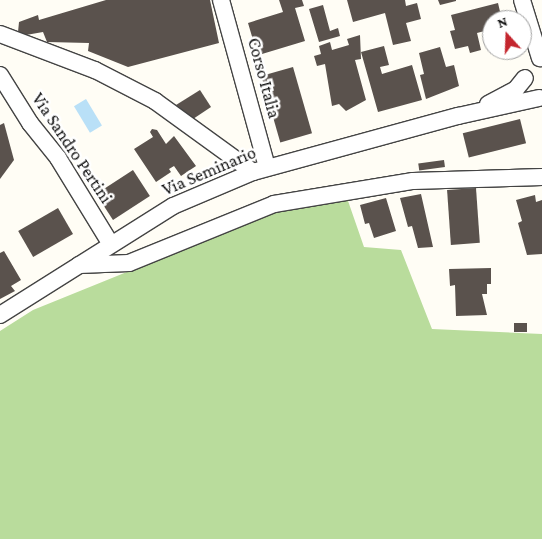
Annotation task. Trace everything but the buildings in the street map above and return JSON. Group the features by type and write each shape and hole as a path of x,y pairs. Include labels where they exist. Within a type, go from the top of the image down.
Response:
{"street":[{"name":"Corso Italia","path":"221,0 260,170"},
{"path":"458,116 504,97 525,78 529,66 541,58 522,0"},
{"path":"0,34 95,70 155,101 260,170"},
{"name":"Via Sandro Pertini","path":"0,75 30,123 58,158 110,243"},
{"path":"525,78 529,90 540,98"},
{"path":"458,116 540,98"},
{"name":"Via Seminario","path":"0,315 110,243 173,206 260,170 458,116"},
{"path":"79,265 129,263 274,204 413,181 542,177"}],"green space":[{"path":"347,198 364,247 401,250 432,329 542,334 542,539 0,539 0,331 33,310 270,214"}],"water":[{"path":"86,99 102,126 90,133 74,106"}]}
